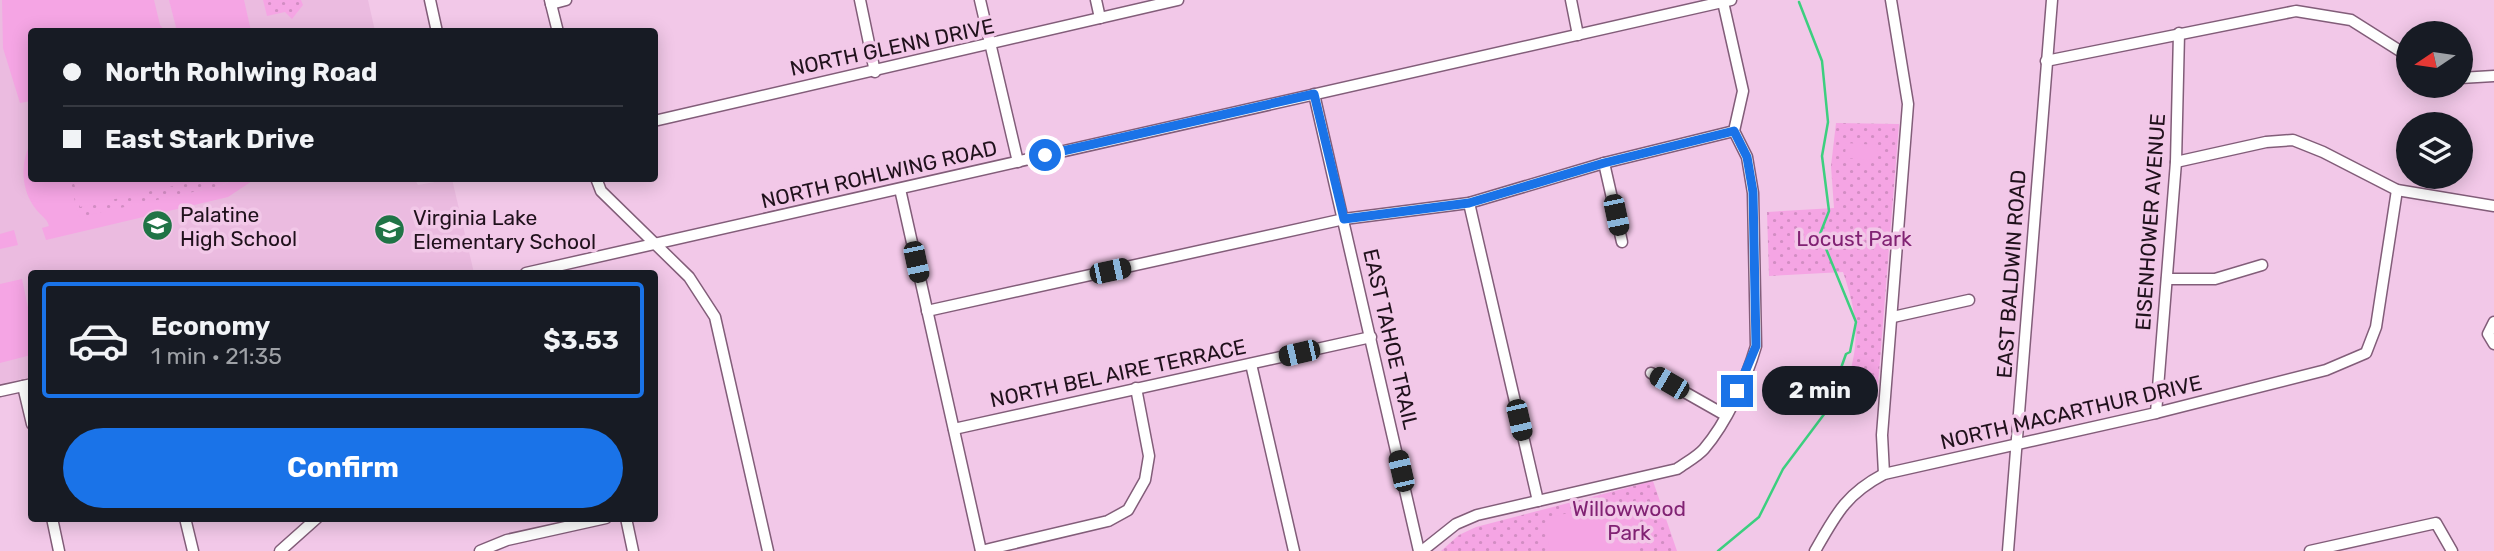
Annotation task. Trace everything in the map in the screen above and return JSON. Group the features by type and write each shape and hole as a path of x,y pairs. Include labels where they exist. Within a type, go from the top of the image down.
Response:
{"street":[{"path":"430,0 436,28"},
{"path":"557,28 551,2 566,0"},
{"path":"860,0 875,72"},
{"path":"980,0 1018,162"},
{"path":"1096,0 1100,18"},
{"name":"NORTH GLENN DRIVE","path":"658,120 990,46 1178,0"},
{"path":"1571,0 1578,35"},
{"path":"1884,474 1882,435 1908,104 1891,0"},
{"name":"EAST BALDWIN ROAD","path":"2008,551 2052,0"},
{"path":"1420,551 1456,524 1477,515 1677,469 1703,450 1725,415 1749,368 1756,346 1753,192 1747,157 1734,131 1743,91 1727,1"},
{"name":"NORTH ROHLWING ROAD","path":"570,269 654,244 1727,1"},
{"path":"2046,61 2296,11 2351,20 2396,48"},
{"name":"EISENHOWER AVENUE","path":"2155,413 2176,162 2179,33"},
{"path":"2473,77 2494,76"},
{"name":"EAST TAHOE TRAIL","path":"1314,94 1420,551"},
{"path":"928,311 1344,219 1469,203 1604,163 1734,131"},
{"path":"2176,162 2266,142 2293,140 2323,152 2397,190 2494,206"},
{"path":"1604,163 1622,242"},
{"path":"598,182 601,191 689,277 715,317 768,551"},
{"path":"900,189 981,551 1108,521 1128,510 1145,481 1149,456 1136,388"},
{"name":"NORTH MACARTHUR DRIVE","path":"1815,551 1836,514 1859,487 1884,474 2155,413 2326,370 2366,353 2376,327 2397,190"},
{"path":"1469,203 1538,501"},
{"path":"2167,279 2215,279 2262,265"},
{"path":"1893,317 1969,300"},
{"path":"2494,322 2488,334 2494,344"},
{"name":"NORTH BEL AIRE TERRACE","path":"954,429 1371,337"},
{"path":"1251,364 1294,551"},
{"path":"1651,373 1725,415"},
{"path":"0,391 27,385"},
{"path":"53,522 60,551"},
{"path":"187,522 193,551"},
{"path":"281,551 313,522"},
{"path":"480,551 508,540 588,522"},
{"path":"627,522 633,551"},
{"path":"2310,551 2437,523 2452,551"}],"shaded area":[{"name":"Palatine High School","path":"0,0 368,0 374,28 28,28 28,182 416,182 418,185 453,182 473,270 28,270 28,378 0,384"}],"green space":[{"path":"2,0 154,0 162,28 28,28 28,102 20,103 3,48"},
{"path":"169,0 244,0 250,28 176,28"},
{"path":"263,0 301,0 303,5 292,19 285,12 267,16"},
{"name":"Locust Park","path":"1836,123 1899,124 1878,385 1848,378 1856,338 1854,312 1843,272 1769,276 1767,212 1834,208 1831,166"},
{"path":"1846,143 1878,145 1877,160 1845,158"},
{"path":"28,148 28,182 70,182 79,217 221,186 228,182 250,182 228,197 46,240 42,228 49,226 48,223 30,201 25,184"},
{"path":"70,182 228,182 221,186 78,217"},
{"path":"74,182 191,182 80,207"},
{"path":"14,230 18,245 0,249 0,234"},
{"path":"22,279 28,308 28,356 0,363 0,284"},
{"name":"Willowwood Park","path":"1653,481 1677,551 1441,551 1459,535 1476,527"},
{"path":"1639,500 1640,536 1637,551 1550,551 1545,525 1548,517"}],"waterway":[{"path":"1718,551 1759,517 1783,469 1825,413 1846,354 1850,352 1856,322 1820,234 1829,211 1822,156 1828,122 1822,61 1799,2"}],"place":[{"name":"Palatine High School","path":"157,226"},
{"name":"Virginia Lake Elementary School","path":"390,229"}],"route":[{"path":"1045,155 1314,94 1344,219 1469,203 1604,163 1734,131 1737,142 1747,157 1753,192 1756,346 1749,368 1737,391"}]}
